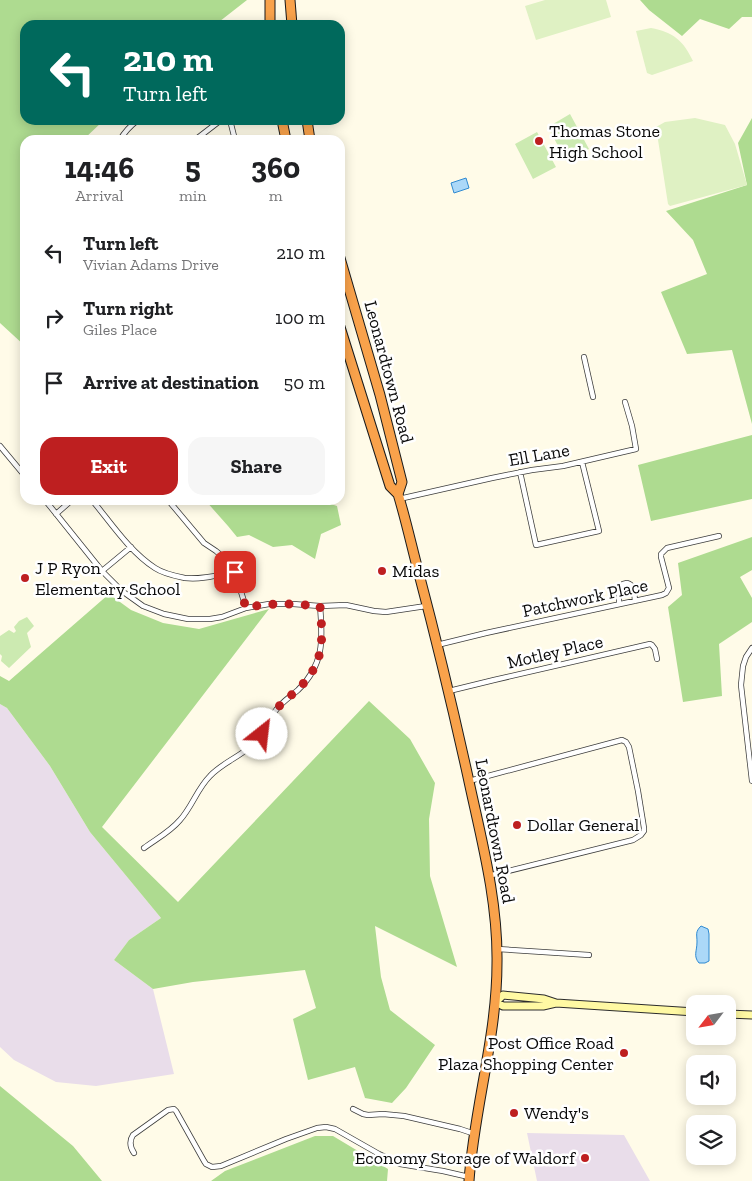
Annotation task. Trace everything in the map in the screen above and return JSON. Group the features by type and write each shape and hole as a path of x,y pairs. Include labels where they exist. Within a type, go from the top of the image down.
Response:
{"highway":[{"path":"270,0 270,20"},
{"path":"290,0 292,20"},
{"name":"Leonardtown Road","path":"345,284 356,311 402,482 399,496 449,691 484,851 495,918 497,949 496,1002 469,1179"},
{"name":"Leonardtown Road","path":"345,344 390,486 399,496"}],"street":[{"path":"124,135 131,125"},
{"path":"201,135 214,125"},
{"path":"584,357 593,397"},
{"name":"Ell Lane","path":"399,496 582,462 636,449 625,402"},
{"path":"0,446 20,470"},
{"path":"520,472 536,544 598,531 582,462"},
{"path":"49,505 102,571 122,591 142,606 164,614 188,619 210,619 246,608 269,604 346,605 386,612 428,605"},
{"path":"56,514 66,505"},
{"path":"96,505 142,559 157,570 187,578 235,572"},
{"path":"172,505 204,543 230,563 235,572 246,608"},
{"name":"Patchwork Place","path":"437,646 486,633 656,597 666,593 669,588 661,557 664,550 719,536"},
{"path":"102,571 131,547"},
{"path":"619,604 619,588 622,584 627,583 634,588 635,601"},
{"path":"144,848 182,819 210,776 251,746 262,734 280,705 308,679 321,653 322,628 320,606"},
{"name":"Motley Place","path":"449,691 650,644 655,649 657,659"},
{"path":"752,648 746,657 741,685 752,781"},
{"path":"469,781 622,740 629,747 638,789 644,820 644,831 634,840 488,876"},
{"path":"497,949 588,955"},
{"path":"496,1002 503,1006 543,1006 556,1003 686,1011"},
{"path":"736,1015 752,1016"},
{"path":"134,1153 130,1144 133,1135 168,1110 174,1109 204,1161 212,1167 221,1166 254,1151 306,1132 326,1127 342,1132 400,1164 443,1171 469,1179"},
{"path":"353,1109 368,1116 383,1114 404,1116 475,1134"}],"shaded area":[{"path":"0,704 7,708 50,766 90,832 161,918 129,940 114,960 153,989 174,1074 96,1086 56,1082 14,1060 0,1047"},
{"name":"Economy Storage of Waldorf","path":"527,1133 624,1135 650,1181 537,1181"}],"green space":[{"path":"0,0 247,0 221,20 20,20 20,125 99,125 88,135 20,135 20,341 0,323"},
{"path":"545,0 606,0 611,17 536,40 525,6"},
{"path":"640,0 752,0 752,17 742,17 729,29 700,19 682,36 649,10"},
{"path":"651,28 676,38 681,42 693,61 652,75 647,73 636,31"},
{"path":"570,114 589,149 566,161 548,127"},
{"path":"695,118 725,125 735,144 747,185 670,206 668,204 656,127 665,122"},
{"path":"752,118 752,424 732,350 687,354 661,292 707,274 693,240 666,211 747,185 738,143"},
{"path":"537,132 556,167 533,179 515,144"},
{"path":"752,435 752,499 651,521 638,465"},
{"path":"209,505 334,505 337,506 341,525 321,534 315,559 292,545 273,547 249,535 237,537"},
{"path":"752,537 752,570 740,577 752,598 752,622 719,644 722,696 683,702 668,607 682,595 678,563"},
{"path":"109,594 131,610 163,623 199,629 269,609 102,827 178,902 369,701 410,739 435,783 429,819 430,876 457,967 375,926 381,977 390,1010 435,1045 406,1088 392,1103 365,1098 355,1067 308,1080 293,1019 316,1008 305,970 193,982 153,989 114,960 129,940 161,918 90,832 50,766 7,708 0,704 0,676 9,681"},
{"path":"27,617 34,626 27,633 31,647 9,668 1,661 0,636 9,630 14,633 16,631 14,627 19,621"},
{"path":"0,1086 73,1146 102,1181 0,1181"},
{"path":"315,1136 333,1136 388,1169 387,1181 211,1181 225,1171"}],"water":[{"path":"466,178 469,188 454,193 451,183"},
{"path":"701,926 708,929 709,934 709,961 705,963 699,963 696,956 697,933"}],"place":[{"name":"Thomas Stone High School","path":"539,141"},
{"name":"Midas","path":"382,571"},
{"name":"J P Ryon Elementary School","path":"25,578"},
{"name":"Dollar General","path":"517,825"},
{"name":"Post Office Road Plaza Shopping Center","path":"624,1053"},
{"name":"Wendy's","path":"514,1113"},
{"name":"Economy Storage of Waldorf","path":"585,1158"}],"route":[{"path":"235,572 246,608 269,604 320,606 322,643 321,653 314,670 298,690 275,711 262,734"}]}
